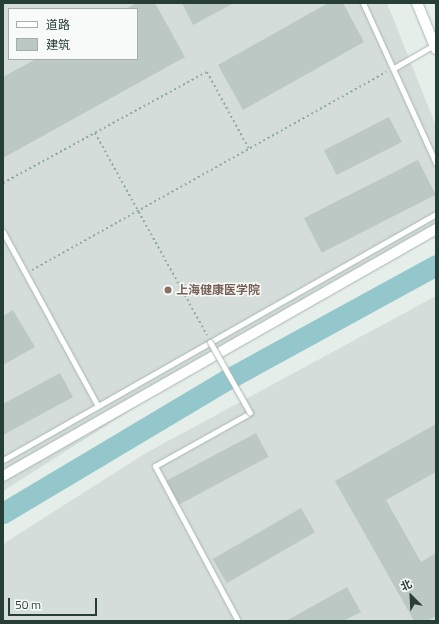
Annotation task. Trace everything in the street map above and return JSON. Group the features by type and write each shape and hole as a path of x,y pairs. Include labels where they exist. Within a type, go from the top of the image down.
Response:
{"street":[{"path":"417,3 435,47"},
{"path":"3,476 436,228"}],"lane":[{"path":"363,3 394,68 436,163"},
{"path":"394,68 435,47"},
{"path":"3,460 436,214"},
{"path":"3,232 98,406"},
{"path":"210,342 250,413 155,466 238,621"}],"path":[{"path":"26,273 394,68"},
{"path":"3,183 207,72 249,148"},
{"path":"95,133 210,342"}],"shaded area":[{"name":"上海健康医学院","path":"3,3 387,3 436,126 436,234 232,346 3,491"},
{"path":"436,296 436,621 3,621 3,544 146,453"}],"building":[{"path":"136,3 155,3 185,57 3,158 3,77 34,60 138,60 138,8 128,8"},
{"path":"182,3 234,3 193,25"},
{"path":"328,3 343,3 364,42 243,110 218,65"},
{"path":"389,117 402,142 337,175 324,150"},
{"path":"418,160 436,195 322,253 304,218"},
{"path":"13,310 35,347 3,365 3,316"},
{"path":"60,373 73,397 3,435 3,404"},
{"path":"436,424 436,472 386,500 421,562 436,553 436,616 427,621 414,621 335,481"},
{"path":"256,433 269,457 179,505 166,481"},
{"path":"301,508 315,532 227,583 213,559"},
{"path":"347,587 361,612 343,621 286,621"}],"waterway":[{"path":"3,513 228,379 436,265"}],"place":[{"name":"上海健康医学院","path":"168,290"}]}
